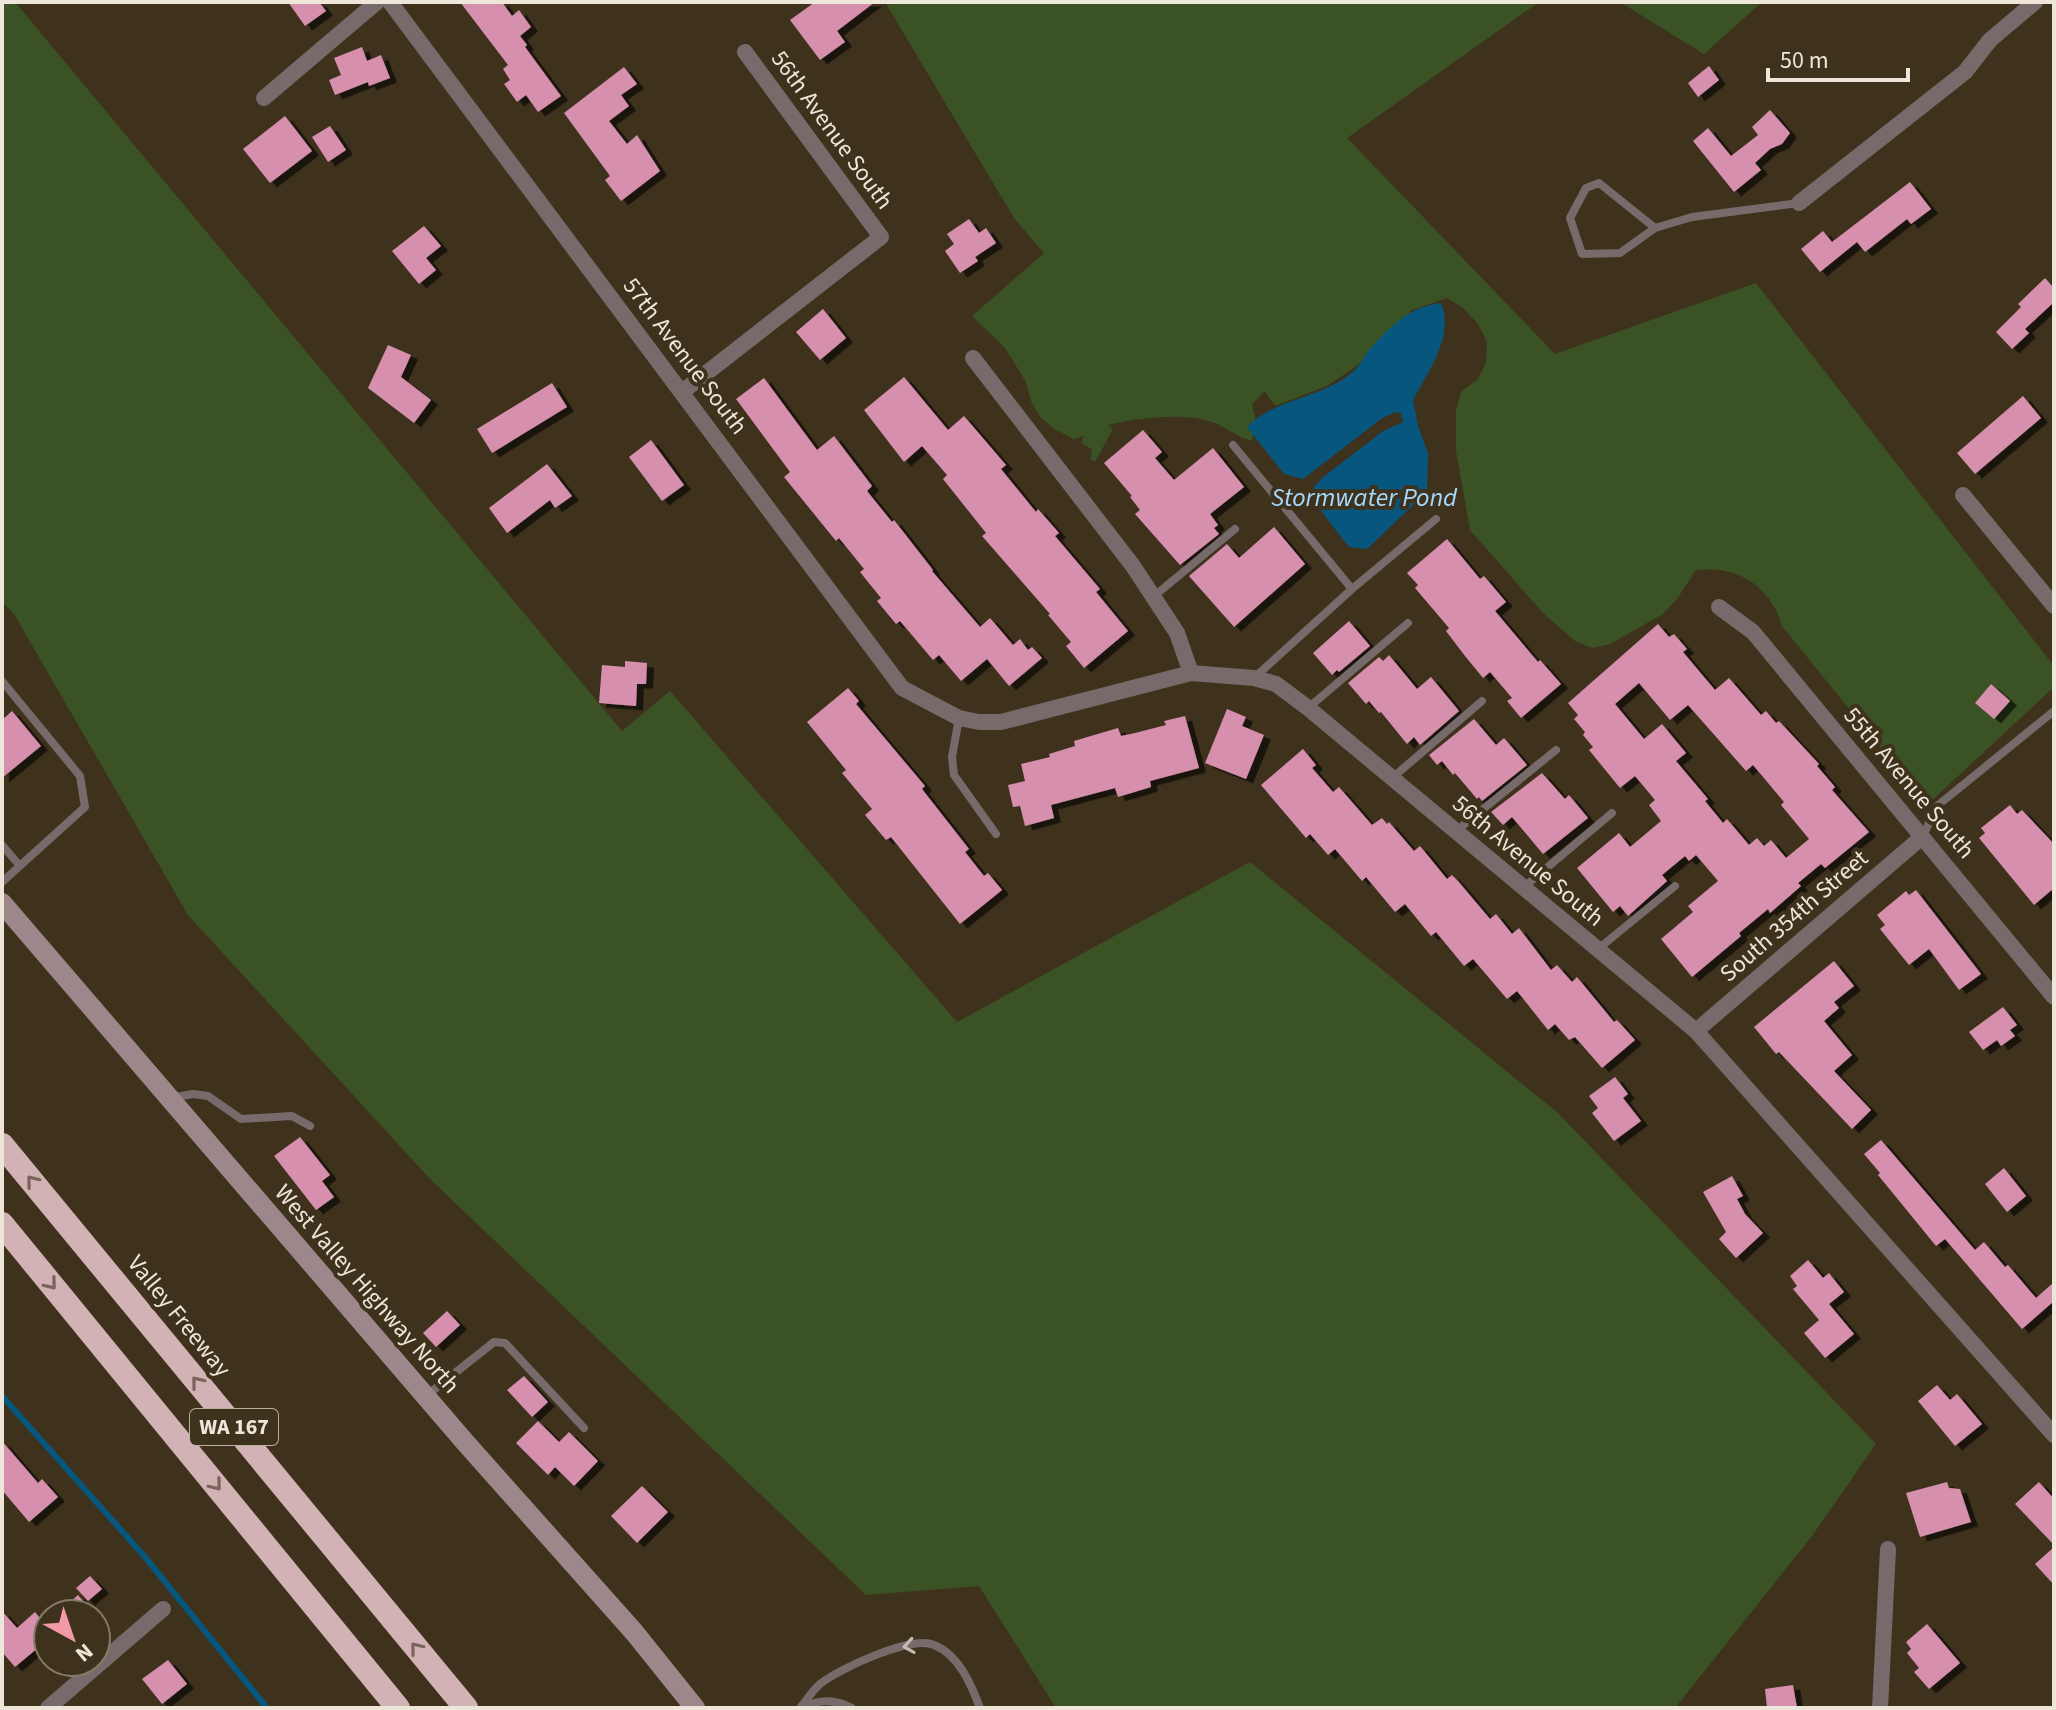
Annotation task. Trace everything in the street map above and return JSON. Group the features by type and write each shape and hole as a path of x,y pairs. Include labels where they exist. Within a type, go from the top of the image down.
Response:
{"highway":[{"name":"Valley Freeway","path":"2,1145 466,1708"},
{"name":"WA 167","path":"2,1224 398,1708"}],"main road":[{"name":"West Valley Highway North","path":"2,903 425,1396 634,1632 695,1708"}],"street":[{"path":"264,98 377,2"},
{"name":"57th Avenue South","path":"390,2 902,688 959,718"},
{"path":"1799,203 1965,72 1990,40 2035,2"},
{"name":"56th Avenue South","path":"682,392 881,237 745,52"},
{"path":"973,358 1133,566 1177,633 1191,673"},
{"path":"1963,495 2054,606"},
{"name":"55th Avenue South","path":"1719,607 1753,632 2054,997"},
{"name":"56th Avenue South","path":"959,718 1001,722 1191,673 1254,678 1276,684 1696,1031 2054,1435"},
{"name":"South 354th Street","path":"1696,1031 1922,837"},
{"path":"1880,1708 1888,1549"},
{"path":"48,1708 163,1609"}],"lane":[{"path":"1655,228 1599,183 1586,188 1570,218 1582,254 1620,253 1655,228 1692,217 1799,203"},
{"path":"1233,445 1352,589"},
{"path":"1254,678 1352,589 1436,519"},
{"path":"1153,597 1235,529"},
{"path":"1308,708 1408,623"},
{"path":"2,681 80,776 85,807 2,882"},
{"path":"1392,778 1482,701"},
{"path":"1922,837 1937,806 2054,711"},
{"path":"959,718 952,757 954,775 996,834"},
{"path":"1456,831 1556,750"},
{"path":"1523,888 1612,813"},
{"path":"2,845 20,866"},
{"path":"1598,950 1675,886"},
{"path":"169,1098 193,1094 208,1096 241,1119 292,1116 310,1126"},
{"path":"425,1396 494,1342 505,1343 584,1428"},
{"path":"802,1708 820,1684 866,1659 904,1645 932,1643 951,1656 970,1681 980,1708"},
{"path":"802,1708 810,1703 830,1701 852,1708"}],"green space":[{"path":"2,2 15,2 622,731 670,691 957,1022 1250,862 1558,1113 1876,1444 1812,1536 1675,1708 1056,1708 979,1586 866,1595 431,1180 188,915 14,614 2,602"},
{"path":"885,2 1539,2 1347,138 1555,354 1756,283 2054,666 2054,687 1927,805 1782,626 1777,612 1761,589 1738,575 1711,569 1696,570 1663,614 1610,644 1592,648 1575,641 1543,613 1470,530 1456,451 1456,411 1461,392 1478,379 1486,362 1487,342 1478,324 1463,308 1447,298 1412,310 1358,365 1327,386 1275,406 1265,391 1252,404 1256,422 1252,441 1206,420 1163,417 1133,420 1108,425 1113,429 1095,462 1090,459 1092,449 1081,443 1084,436 1074,439 1041,418 1031,401 1026,382 1005,348 972,316 1044,253 1014,218"},
{"path":"1620,2 1762,2 1704,54"}],"water":[{"name":"Stormwater Pond","path":"1441,303 1445,328 1442,340 1413,400 1428,453 1427,492 1367,549 1349,547 1311,498 1314,487 1383,431 1403,422 1401,413 1395,412 1381,419 1303,479 1284,474 1247,427 1272,410 1344,379 1393,325 1420,308"}],"building":[{"path":"288,2 319,2 326,11 305,26"},
{"path":"460,2 502,2 512,16 519,10 531,27 520,36 527,45 525,47 561,96 538,112 526,95 517,102 504,84 510,80 503,69 508,65"},
{"path":"815,2 875,2 837,31 845,42 820,60 790,20"},
{"path":"362,47 367,61 381,55 390,78 369,86 368,82 335,95 329,80 341,75 334,58"},
{"path":"1709,66 1719,80 1698,97 1688,83"},
{"path":"624,67 637,84 621,95 629,106 609,121 627,144 637,135 660,171 621,201 605,180 610,176 564,113"},
{"path":"1770,110 1790,133 1782,144 1770,149 1755,163 1761,170 1734,192 1693,141 1708,128 1731,156 1758,135 1752,127"},
{"path":"285,116 312,151 270,183 243,149"},
{"path":"330,126 346,150 328,162 312,137"},
{"path":"1910,182 1931,209 1911,224 1907,219 1865,252 1857,242 1820,272 1801,249 1823,231 1832,242"},
{"path":"969,219 979,233 986,228 996,243 975,257 978,261 960,273 945,251 954,244 947,234"},
{"path":"424,226 441,246 426,258 436,270 419,284 392,251"},
{"path":"2045,278 2054,288 2054,302 2025,329 2029,333 2012,349 1996,332 2021,307 2018,304"},
{"path":"823,309 846,338 820,360 796,332"},
{"path":"388,345 411,355 401,377 431,400 414,423 368,388"},
{"path":"904,377 948,430 964,416 1006,465 1001,469 1036,512 1038,509 1059,533 1055,536 1100,589 1096,592 1128,631 1084,668 1066,646 1071,642 1050,614 982,536 986,533 943,479 947,475 922,446 904,462 864,410"},
{"path":"764,378 817,450 834,436 872,486 867,491 980,627 990,618 1013,645 1020,639 1028,650 1032,647 1042,658 1009,686 987,659 961,681 939,655 933,660 900,621 896,624 877,601 881,598 860,572 864,569 839,538 836,541 784,477 790,472 736,399"},
{"path":"552,383 567,407 492,453 477,429"},
{"path":"2023,396 2041,418 1975,474 1957,453"},
{"path":"1143,430 1162,452 1155,458 1174,480 1213,448 1244,487 1210,514 1218,525 1214,528 1219,534 1180,565 1135,514 1140,510 1132,496 1104,463"},
{"path":"651,440 684,485 662,501 629,457"},
{"path":"547,464 572,496 555,508 550,500 507,533 489,508"},
{"path":"1274,527 1305,564 1234,627 1189,576 1227,544 1239,558"},
{"path":"1447,539 1480,579 1484,576 1506,602 1495,611 1561,684 1521,718 1507,701 1512,698 1490,672 1483,678 1465,656 1446,631 1449,628 1415,588 1418,585 1407,573"},
{"path":"1349,621 1370,646 1332,675 1313,653"},
{"path":"1658,624 1669,637 1674,634 1687,649 1683,652 1715,690 1729,678 1761,715 1766,711 1776,723 1779,721 1819,764 1817,766 1835,787 1832,790 1869,832 1825,868 1821,864 1798,883 1801,886 1770,913 1768,909 1739,933 1741,936 1692,977 1661,939 1693,912 1688,906 1718,881 1696,855 1689,861 1685,856 1662,875 1667,881 1628,916 1620,906 1613,912 1577,868 1619,833 1630,847 1661,821 1649,805 1655,800 1635,776 1620,788 1589,750 1593,747 1574,719 1578,715 1568,703","holes":["1639,683 1670,720 1688,705 1746,771 1753,765 1809,839 1786,858 1771,840 1764,846 1757,838 1749,845 1727,819 1723,823 1705,801 1708,799 1676,761 1686,753 1662,724 1644,739 1615,704"]},
{"path":"1389,655 1417,689 1431,677 1459,711 1420,745 1414,737 1407,744 1381,712 1369,701 1366,704 1348,683 1379,657 1383,661"},
{"path":"625,661 647,663 646,684 637,684 636,706 599,703 602,665 625,667"},
{"path":"1991,684 2010,701 1994,719 1975,703"},
{"path":"848,688 859,701 856,704 925,786 922,789 969,849 965,852 984,876 988,873 1002,890 960,924 891,837 886,840 865,815 872,809 842,773 846,770 807,722"},
{"path":"1227,709 1246,717 1242,726 1264,735 1246,779 1205,763"},
{"path":"12,711 41,746 2,778 2,720"},
{"path":"1185,716 1199,768 1150,781 1151,787 1118,797 1115,788 1051,805 1054,818 1025,826 1020,806 1013,807 1008,785 1025,781 1021,764 1050,757 1049,754 1075,746 1074,741 1118,728 1121,736 1166,725 1164,721"},
{"path":"1474,719 1496,745 1504,738 1527,765 1482,801 1442,761 1437,765 1429,755"},
{"path":"1303,749 1316,765 1312,768 1333,792 1339,787 1372,825 1382,818 1414,851 1420,846 1447,879 1452,875 1490,919 1496,914 1512,934 1519,928 1551,970 1557,965 1572,982 1577,977 1614,1022 1617,1020 1635,1040 1602,1068 1575,1037 1569,1040 1555,1024 1548,1030 1517,991 1507,999 1473,959 1464,966 1436,932 1431,936 1405,904 1395,912 1366,877 1362,881 1335,849 1328,855 1310,834 1306,838 1261,785"},
{"path":"1542,773 1565,799 1569,795 1588,818 1543,854 1512,817 1503,825 1491,812"},
{"path":"2010,805 2017,814 2022,810 2054,844 2054,888 2034,905 1979,838 1985,833 1981,828"},
{"path":"1916,890 1981,974 1959,990 1929,949 1909,965 1880,929 1885,925 1877,915 1906,891 1909,895"},
{"path":"1834,961 1854,986 1834,1002 1839,1008 1824,1021 1852,1055 1834,1071 1871,1110 1852,1129 1779,1052 1776,1054 1754,1027"},
{"path":"2003,1007 2017,1025 2010,1030 2015,1036 2001,1046 1997,1040 1983,1050 1969,1032"},
{"path":"1615,1077 1628,1094 1623,1098 1641,1121 1614,1141 1592,1113 1598,1108 1589,1096"},
{"path":"300,1137 330,1175 322,1181 334,1197 316,1210 274,1156"},
{"path":"1881,1140 1975,1250 1984,1242 2036,1298 2054,1282 2054,1301 2022,1329 1945,1239 1936,1246 1878,1175 1880,1173 1864,1154"},
{"path":"2004,1168 2026,1196 2007,1212 1985,1184"},
{"path":"1732,1176 1743,1196 1737,1199 1745,1214 1763,1233 1736,1258 1719,1239 1726,1232 1703,1192"},
{"path":"1808,1260 1823,1278 1829,1273 1844,1292 1829,1304 1854,1334 1825,1358 1804,1333 1819,1320 1793,1289 1797,1286 1790,1276"},
{"path":"447,1311 460,1325 436,1347 423,1333"},
{"path":"524,1376 548,1402 532,1417 507,1390"},
{"path":"1937,1385 1950,1400 1957,1394 1982,1424 1955,1446 1918,1401"},
{"path":"538,1421 559,1442 569,1432 598,1461 574,1486 555,1467 548,1475 516,1443"},
{"path":"2,1441 38,1483 42,1479 58,1497 29,1522 2,1490"},
{"path":"1947,1482 1949,1488 1960,1489 1971,1522 1920,1537 1906,1493"},
{"path":"2039,1482 2054,1499 2054,1545 2015,1504"},
{"path":"642,1486 668,1512 637,1543 611,1516"},
{"path":"2054,1547 2054,1585 2035,1564"},
{"path":"90,1576 102,1589 92,1598 85,1598 76,1588"},
{"path":"2,1611 17,1628 32,1615 32,1653 15,1667 2,1652"},
{"path":"1927,1624 1960,1663 1929,1689 1914,1672 1919,1668 1907,1653 1911,1649 1906,1642"},
{"path":"168,1660 187,1684 162,1704 142,1679"},
{"path":"1793,1685 1797,1708 1767,1708 1765,1689"}],"waterway":[{"path":"2,1396 145,1557 267,1708"}]}
